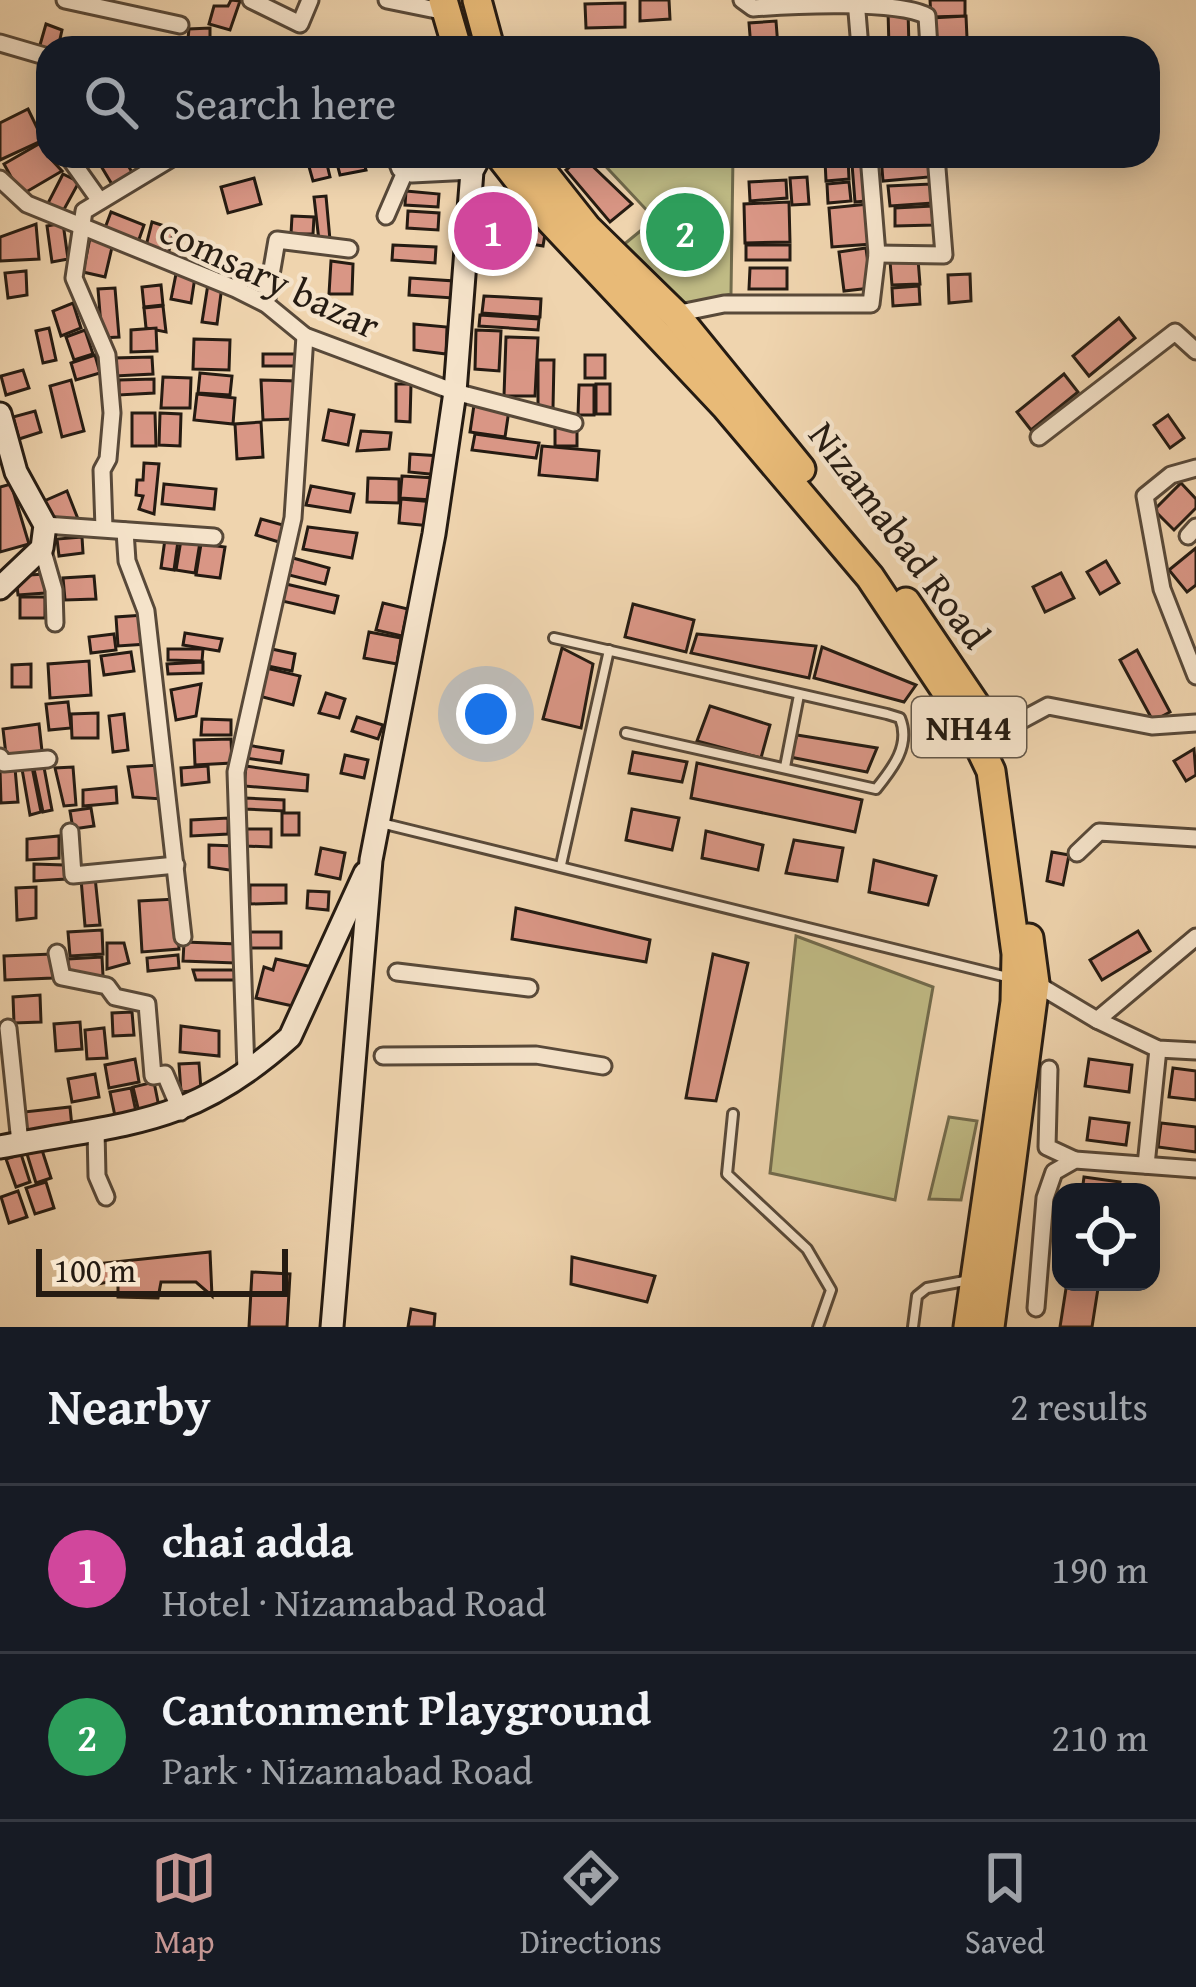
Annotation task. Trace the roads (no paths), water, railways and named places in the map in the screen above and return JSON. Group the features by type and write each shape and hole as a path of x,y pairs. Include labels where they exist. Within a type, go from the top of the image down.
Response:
{"highway":[{"path":"477,0 487,36"},
{"path":"444,6 454,36"},
{"name":"NH44","path":"509,168 550,220 586,253 870,577 970,727 992,771 1016,954 1025,981 968,1327"},
{"name":"Nizamabad Road","path":"540,168 587,228 675,314 940,645 994,735 1011,799 1025,981 990,1327"}],"main road":[{"path":"332,1327 371,860 434,533 455,392 476,168"},
{"path":"0,414 8,474 44,536 0,588"},
{"path":"10,1145 181,1112 246,1072 290,1037 371,860"}],"street":[{"path":"65,0 180,25"},
{"path":"251,0 300,24 310,0"},
{"path":"386,0 444,6"},
{"path":"742,0 753,8 856,1 923,11 927,36"},
{"path":"856,1 859,36"},
{"path":"0,43 36,54"},
{"path":"77,168 100,201"},
{"path":"104,528 102,470 109,459 112,413 107,355 74,278 84,212 141,168"},
{"path":"402,168 405,172"},
{"path":"405,172 440,168"},
{"path":"675,314 724,304 871,304 877,254 870,168"},
{"path":"877,254 944,255 937,168"},
{"path":"386,216 405,172"},
{"name":"comsary bazar","path":"0,179 27,204 266,304 305,336 455,392 574,423"},
{"path":"266,304 277,240 349,249"},
{"path":"1039,437 1175,332 1196,351"},
{"path":"246,1072 236,772 293,518 305,336"},
{"path":"1196,468 1171,475 1144,496 1162,589 1196,676"},
{"path":"55,623 44,536 104,528 214,537"},
{"path":"125,531 127,561 146,611 183,937"},
{"path":"994,735 1048,706 1152,726 1196,723"},
{"path":"0,758 4,764 47,759"},
{"path":"70,832 73,875 176,866"},
{"path":"1077,853 1100,832 1196,838"},
{"path":"1096,1020 1196,937"},
{"path":"57,952 62,977 107,986 115,997 147,1004 153,1076 165,1074 181,1112"},
{"path":"397,972 529,988"},
{"path":"1025,981 1158,1049 1196,1051"},
{"path":"8,1028 10,1145"},
{"path":"1146,1165 1158,1049"},
{"path":"383,1056 536,1055 603,1066"},
{"path":"1049,1069 1047,1147 1075,1160 1196,1169"},
{"path":"96,1130 97,1176 106,1197"},
{"path":"1036,1308 1046,1198 1054,1172 1075,1160"}],"lane":[{"path":"554,638 900,718 904,745 876,789 626,733"},
{"path":"561,865 610,650"},
{"path":"784,767 799,695"},
{"path":"378,823 1025,981"},
{"path":"733,1114 727,1174 807,1249 832,1290 818,1327"},
{"path":"913,1327 917,1296 927,1288 974,1280"}],"place":[{"name":"chai adda","path":"493,231"},
{"name":"Cantonment Playground","path":"685,232"}]}
